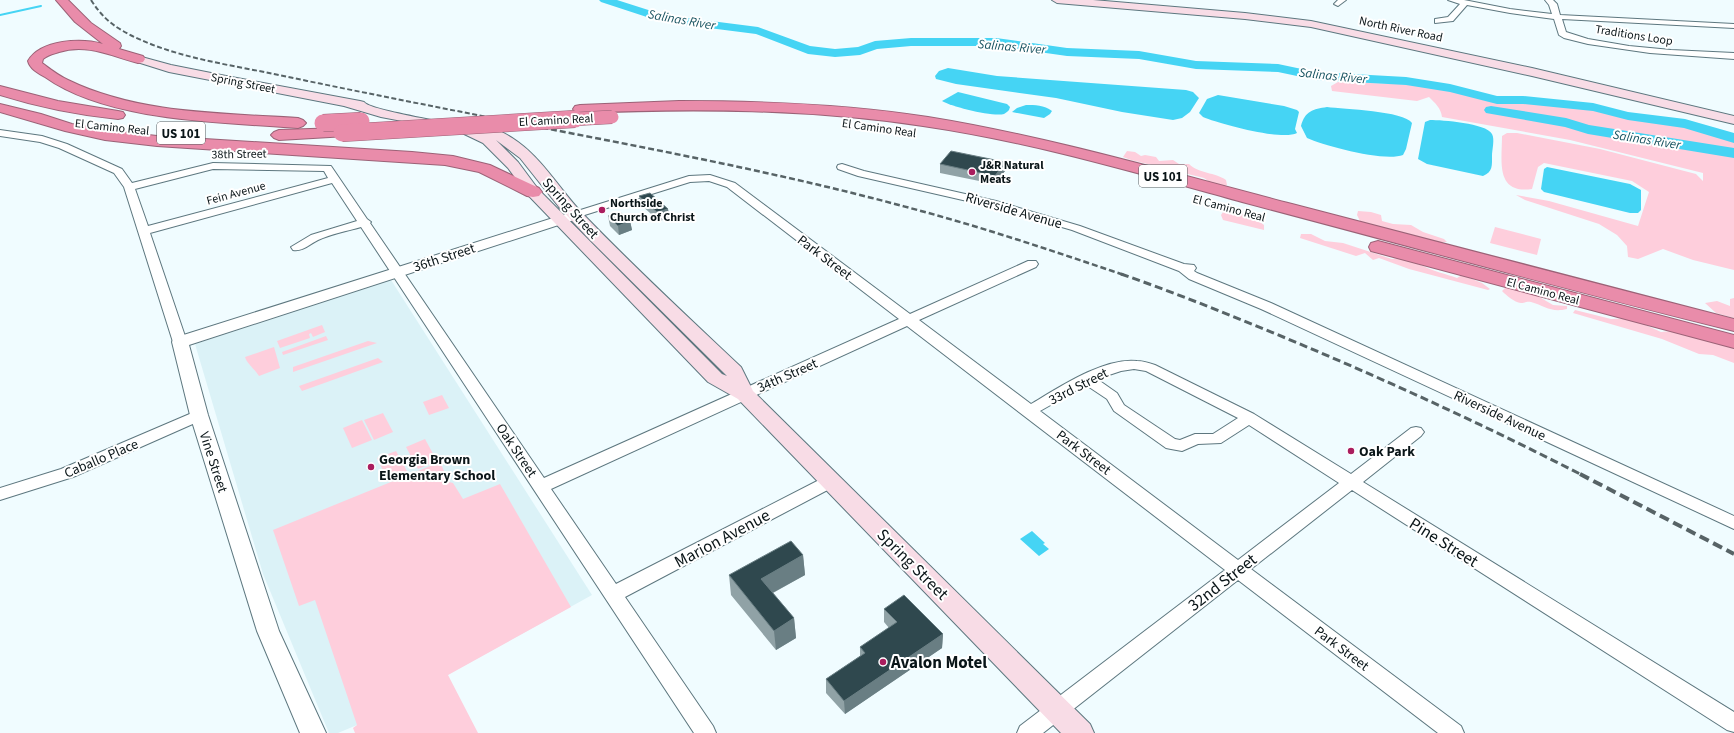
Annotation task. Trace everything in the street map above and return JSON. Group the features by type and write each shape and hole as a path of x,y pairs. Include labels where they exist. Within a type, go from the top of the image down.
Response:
{"highway":[{"path":"62,0 73,13 87,25 109,42 138,59"},
{"path":"138,59 121,55 99,46 83,44 58,48 37,57 35,61 36,65 56,80 87,95 128,106 216,118 298,123"},
{"name":"El Camino Real","path":"0,90 26,99 71,108 153,119 205,122 322,123 636,105 775,106 830,110 905,119 974,130 1040,145 1734,325"},
{"name":"El Camino Real","path":"0,108 54,120 142,131 222,135 342,133 612,117 717,116 817,120 897,130 981,144 1063,164 1734,342"},
{"path":"22,114 70,128 105,135 157,141 412,157 453,161 476,166 492,172 533,192"}],"main road":[{"name":"North River Road","path":"1057,0 1275,19 1326,27 1532,72 1734,120"},
{"name":"Spring Street","path":"138,59 169,68 349,104 447,120 497,135 513,144 524,154 567,218 715,378 745,394 1080,733"},
{"name":"Spring Street","path":"349,104 381,113 463,129 477,134 496,148 513,165 533,192 567,218"}],"street":[{"path":"1452,0 1558,17 1734,26"},
{"name":"Traditions Loop","path":"1552,1 1562,33 1577,39 1663,53 1734,56"},
{"path":"1438,21 1450,19 1465,3"},
{"name":"Vine Street","path":"0,133 42,139 63,146 118,171 129,187 180,342 199,415 268,631 312,733"},
{"name":"38th Street","path":"129,187 213,166 327,168"},
{"name":"Riverside Avenue","path":"842,167 862,174 948,192 1020,211 1076,228 1183,268 1193,276 1266,306 1734,523"},
{"name":"Oak Street","path":"327,168 365,222 706,733"},
{"name":"36th Street","path":"180,342 678,182 689,179 710,178"},
{"name":"Park Street","path":"710,178 731,185 1454,733"},
{"name":"Fein Avenue","path":"144,231 335,179"},
{"path":"297,247 315,237 365,222"},
{"name":"34th Street","path":"542,486 1032,264"},
{"name":"33rd Street","path":"1030,411 1087,379 1112,368 1133,364 1150,368"},
{"name":"Pine Street","path":"1150,368 1249,418 1734,724"},
{"path":"1087,379 1112,396 1119,408 1171,444 1182,446 1195,439 1216,440 1249,418"},
{"name":"Caballo Place","path":"0,494 67,473 199,415"},
{"name":"32nd Street","path":"1028,733 1416,432"},
{"name":"Marion Avenue","path":"614,594 831,481"}],"shaded area":[{"path":"1338,82 1399,84 1451,89 1499,102 1525,102 1595,109 1636,119 1683,125 1734,140 1734,270 1693,260 1663,249 1638,259 1628,257 1627,246 1617,235 1599,224 1525,200 1516,195 1549,201 1638,226 1649,192 1632,181 1544,163 1538,167 1532,189 1520,189 1512,186 1506,181 1503,174 1501,156 1502,136 1507,133 1517,133 1600,149 1696,174 1703,181 1703,173 1570,140 1442,117 1439,108 1429,97 1417,101 1332,91 1331,86"},
{"path":"1127,151 1135,152 1141,156 1145,155 1156,157 1159,161 1173,160 1179,164 1189,164 1197,170 1222,177 1226,180 1227,185 1218,185 1204,178 1131,160 1123,157"},
{"path":"1237,211 1257,220 1264,225 1264,230 1223,220 1221,215 1223,212"},
{"path":"1358,211 1371,212 1381,215 1382,221 1393,224 1411,225 1423,232 1444,239 1447,242 1439,242 1415,237 1361,223 1357,215"},
{"path":"1495,227 1541,239 1537,255 1490,243"},
{"path":"1301,234 1311,234 1325,241 1343,243 1392,259 1400,258 1408,260 1457,278 1462,275 1482,283 1490,289 1488,290 1409,269 1379,258 1373,260 1365,253 1356,256 1300,238"},
{"name":"Georgia Brown Elementary School","path":"391,280 592,595 357,725 338,733 329,733 263,574 195,344"},
{"path":"1507,286 1536,295 1553,305 1567,306 1567,309 1552,310 1531,302 1518,302 1502,291"},
{"path":"1734,298 1734,318 1716,313 1705,303 1717,301 1730,306 1730,299"},
{"path":"1575,310 1611,319 1630,318 1661,332 1682,330 1734,347 1734,363 1713,355 1699,354 1662,339 1573,313"},
{"path":"322,325 325,332 313,337 311,333 309,334 310,338 280,348 277,341"},
{"path":"326,336 328,340 283,355 282,352"},
{"path":"368,341 377,343 293,372 293,367"},
{"path":"274,347 280,368 259,376 247,362 245,357"},
{"path":"378,358 383,362 302,391 299,386"},
{"path":"442,395 449,408 429,415 423,402"},
{"path":"383,413 393,432 374,440 364,420"},
{"path":"362,420 372,440 352,448 343,428"},
{"path":"425,439 437,461 418,469 406,447"},
{"path":"396,451 408,473 388,481 377,458"},
{"path":"440,462 449,482 453,483 463,499 500,484 571,607 448,675 478,733 355,733 353,728 357,725 315,600 299,606 273,530"}],"water":[{"path":"948,68 997,76 1186,90 1193,92 1199,98 1190,112 1182,118 1173,120 1122,112 1056,98 956,84 936,79 935,76 939,71"},
{"path":"958,92 1007,104 1010,107 1004,114 999,115 963,109 942,101"},
{"path":"1218,95 1284,106 1297,110 1299,112 1295,129 1297,133 1278,135 1251,131 1203,117 1199,113 1207,99"},
{"path":"1026,105 1043,106 1052,111 1044,118 1012,112 1017,108"},
{"path":"1327,107 1386,113 1407,119 1412,123 1406,149 1403,155 1394,157 1369,155 1340,149 1307,138 1301,126 1305,117 1314,110"},
{"path":"1430,120 1463,123 1488,130 1493,136 1492,165 1489,172 1483,176 1427,164 1418,159 1425,122"},
{"path":"1547,167 1630,184 1641,190 1641,210 1638,213 1630,213 1544,192 1541,189 1544,169"},
{"path":"1032,531 1045,543 1043,544 1049,549 1039,556 1020,539"}],"building":[{"path":"951,151 1005,162 995,176 940,164"},
{"path":"650,193 668,209 657,212 639,196"},
{"path":"620,212 630,221 618,226 608,216"},
{"path":"791,541 803,555 761,579 794,618 774,631 729,575"},
{"name":"Avalon Motel","path":"904,595 943,634 844,701 826,679 865,653 860,647 897,622 884,609"}],"waterway":[{"name":"Salinas River","path":"605,0 662,18 758,31 808,50 835,53 860,51 875,45 911,42 996,42 1067,52 1139,55 1196,65 1278,68 1316,76 1406,81 1450,88 1497,100 1523,100 1593,107 1628,116 1685,124 1734,138"},
{"path":"0,15 41,6"},
{"name":"Salinas River","path":"1491,110 1566,123 1588,129 1734,153"}],"railway":[{"path":"91,0 105,18 118,28 140,40 177,53 216,63 498,119"},
{"path":"498,119 808,182 937,215 1044,248 1124,275"},
{"path":"498,119 503,120"},
{"path":"1121,274 1276,334 1354,367 1469,419 1581,474"},
{"path":"1581,474 1734,554"}],"place":[{"name":"J&R Natural Meats","path":"972,172"},
{"name":"Northside Church of Christ","path":"602,210"},
{"name":"Oak Park","path":"1351,451"},
{"name":"Georgia Brown Elementary School","path":"371,467"},
{"name":"Avalon Motel","path":"883,662"}]}
